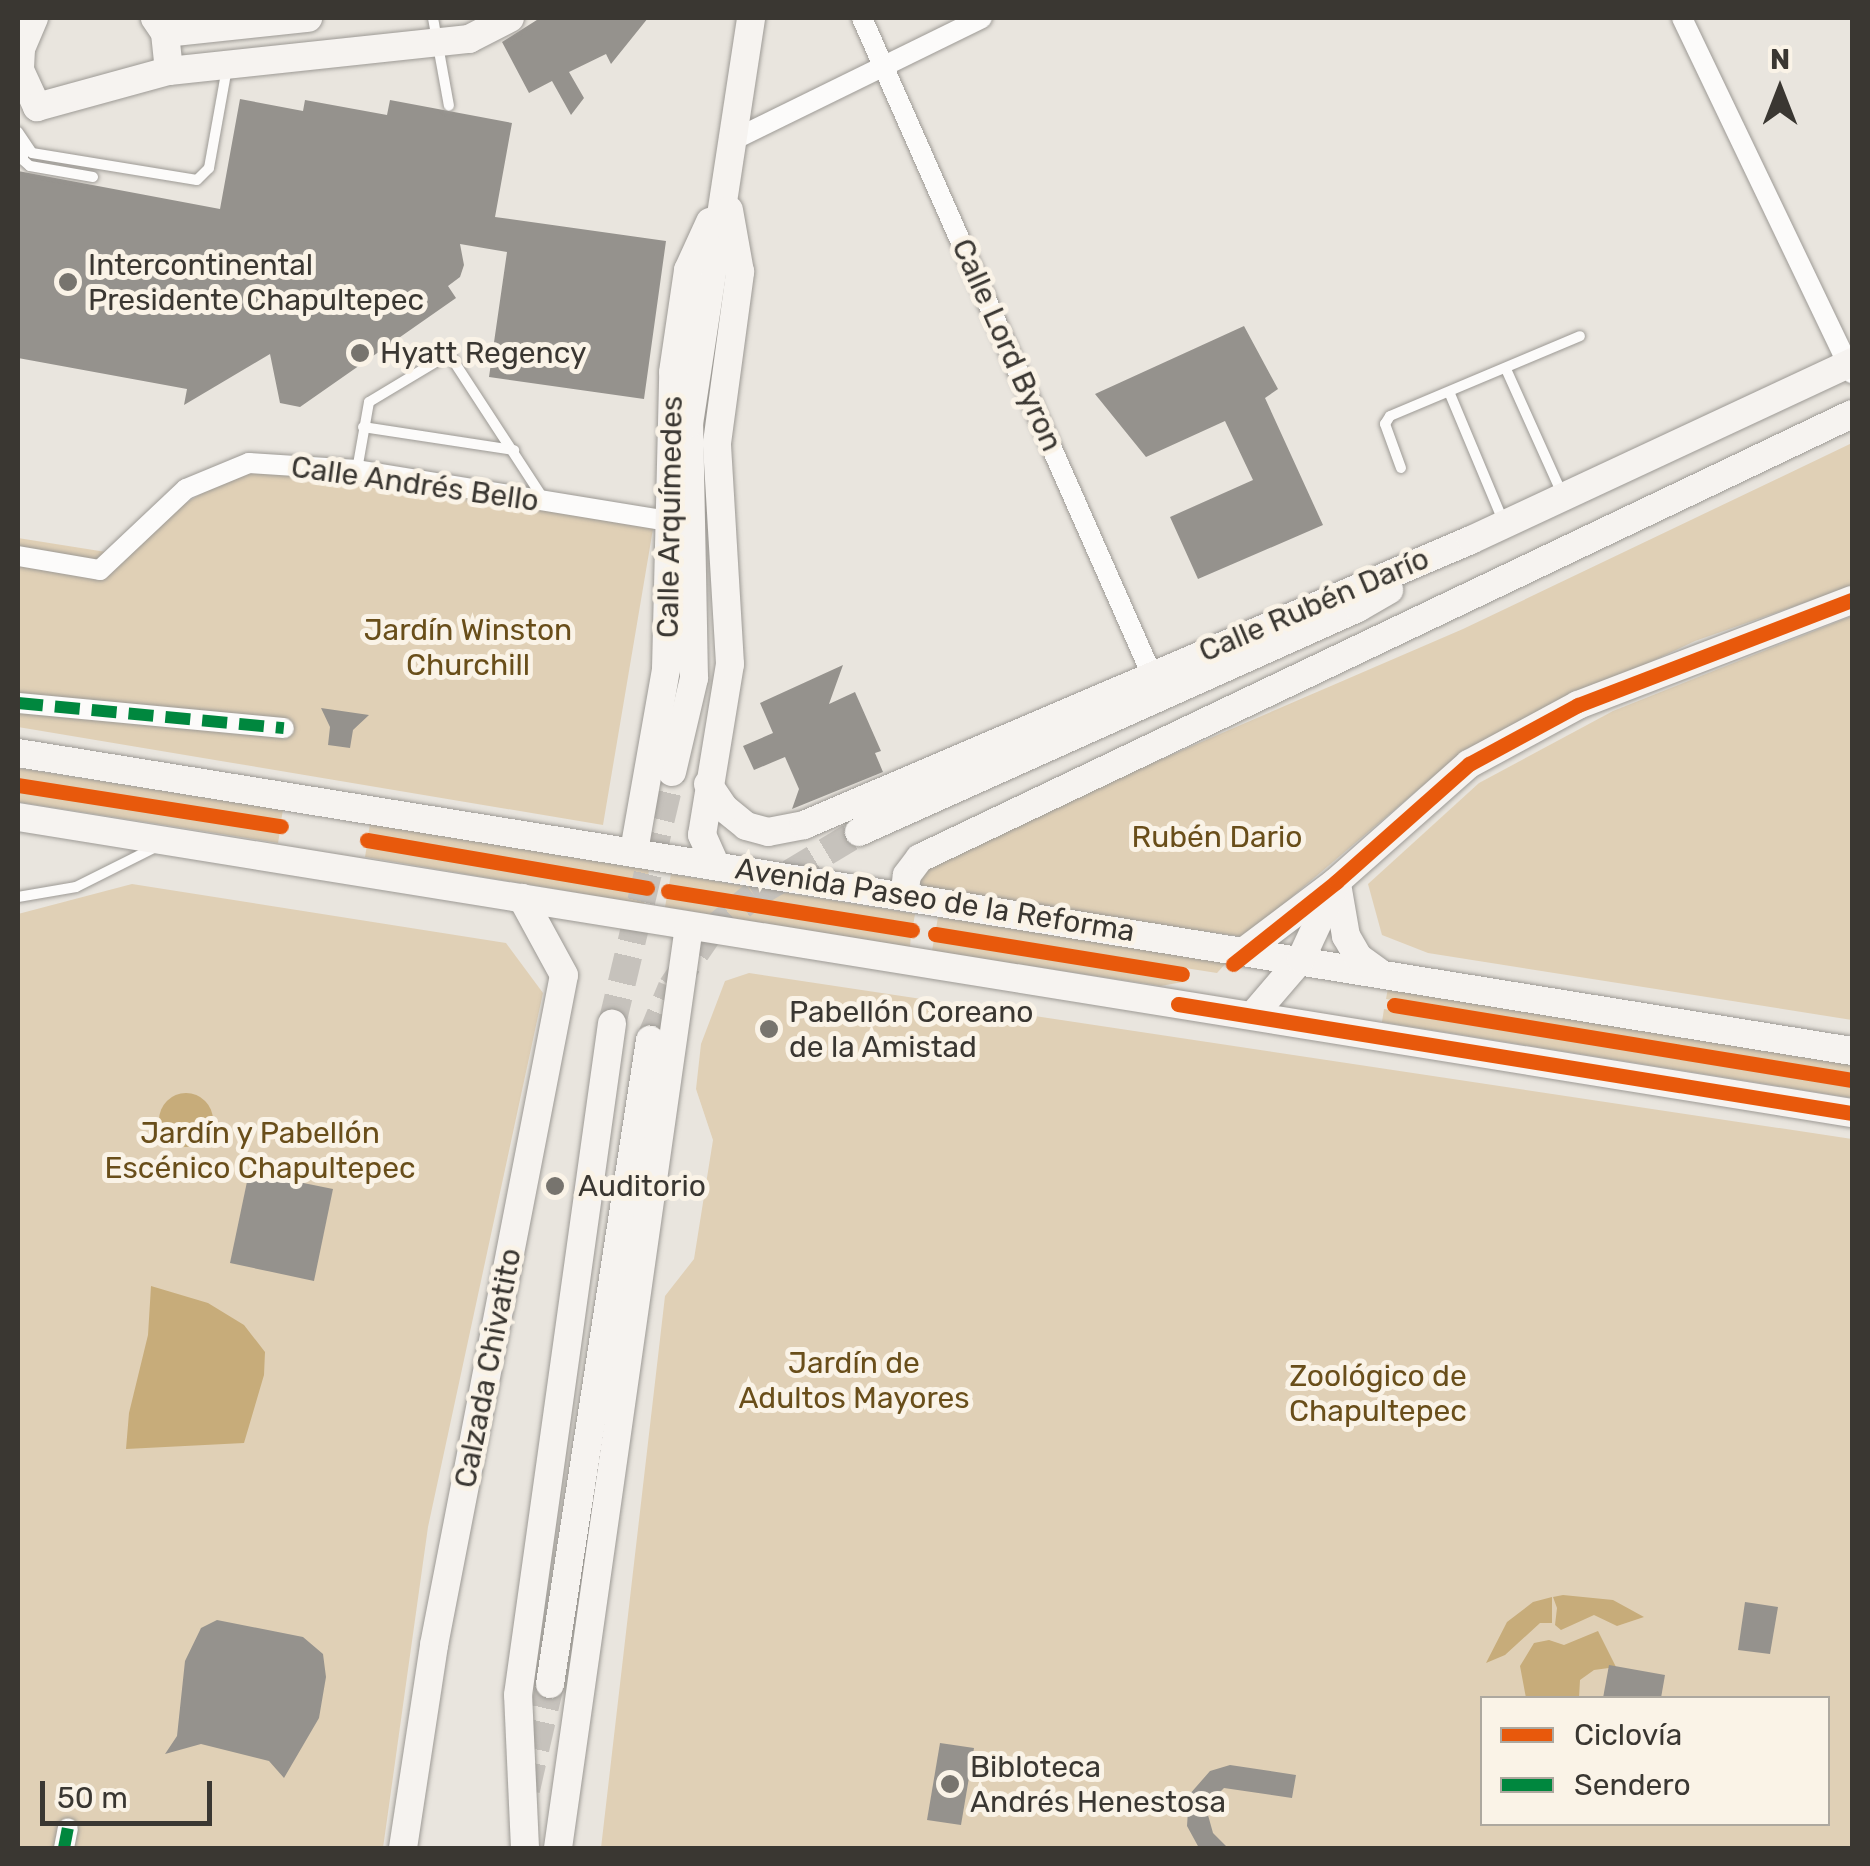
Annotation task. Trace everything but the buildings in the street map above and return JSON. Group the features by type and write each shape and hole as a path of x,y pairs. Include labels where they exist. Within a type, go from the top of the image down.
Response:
{"main road":[{"path":"34,18 21,50 19,70 27,110 169,71 435,31 469,40 510,18"},
{"path":"169,71 160,25 308,18"},
{"name":"Calle Arquímedes","path":"672,772 694,678 689,424 751,18"},
{"name":"Calle Arquímedes","path":"634,851 666,669 673,372 688,270 725,189"},
{"name":"Calle Arquímedes","path":"715,864 702,842 708,784 730,664 717,443 740,272 725,189"},
{"name":"Calle Rubén Darío","path":"708,784 724,808 746,826 768,832 848,808 1151,673 1471,540 1851,366"},
{"name":"Calle Rubén Darío","path":"904,896 908,875 920,858 1852,414"},
{"path":"859,832 1358,608 1471,540"},
{"path":"1246,950 1336,882 1469,764 1578,705 1852,600"},
{"name":"Avenida Paseo de la Reforma","path":"18,753 1301,958 1852,1052"},
{"path":"18,817 1852,1114"},
{"path":"1253,1015 1301,958 1336,882"},
{"path":"1336,882 1346,936 1358,957 1379,972"},
{"name":"Calzada Chivatito","path":"403,1848 434,1645 564,976 522,898"},
{"path":"558,1848 690,926"},
{"path":"525,1848 518,1696 612,1024"},
{"path":"550,1684 650,1040"}],"street":[{"name":"Calle Lord Byron","path":"862,18 1151,673"},
{"path":"732,140 982,18"},
{"path":"1682,18 1851,366"},
{"name":"Calle Andrés Bello","path":"18,556 100,570 186,489 249,463 357,470 669,521"},
{"path":"18,703 284,728"}],"lane":[{"path":"435,31 449,106"},
{"path":"23,145 32,153 190,180 204,178 227,65"},
{"path":"18,132 23,160 30,166 93,177"},
{"path":"1401,468 1387,420 1580,336"},
{"path":"357,470 368,402 449,354 546,503"},
{"path":"1506,369 1564,497"},
{"path":"1450,394 1504,524"},
{"path":"364,427 514,450"},
{"path":"18,897 76,886 168,841"}],"green space":[{"name":"Rubén Dario","path":"1852,443 1852,586 1695,641 1466,749 1294,895 1252,938 921,892 919,872 935,857 1463,629"},
{"name":"Jardín Winston Churchill","path":"248,465 319,468 654,523 603,825 18,727 18,538 106,552"},
{"path":"1852,616 1852,1020 1428,953 1382,935 1368,884 1479,783 1613,711"},
{"path":"18,768 283,810 281,821 18,780"},
{"path":"18,790 280,831 278,843 18,802"},
{"path":"370,824 649,870 647,882 368,836"},
{"path":"367,845 646,893 644,904 365,857"},
{"path":"671,874 915,914 913,926 669,885"},
{"name":"Jardín y Pabellón Escénico Chapultepec","path":"132,884 506,943 543,993 428,1527 383,1848 18,1848 18,914"},
{"path":"667,896 911,935 910,947 665,907"},
{"path":"938,917 1226,963 1217,973 936,929"},
{"path":"934,939 1188,981 1161,986 932,951"},
{"name":"Zoológico de Chapultepec","path":"749,973 1852,1139 1852,1848 601,1848 665,1296 694,1259 713,1140 696,1089 701,1044 725,981"},
{"path":"1388,988 1852,1063 1852,1075 1386,999"},
{"path":"1384,1009 1852,1086 1852,1098 1382,1022"}],"shaded area":[{"path":"186,1093 205,1101 213,1120 205,1139 186,1147 167,1139 159,1120 167,1101"},
{"path":"151,1286 208,1303 244,1325 265,1352 264,1375 244,1443 126,1449 129,1413 148,1335"},
{"path":"1552,1597 1552,1623 1540,1623 1505,1655 1486,1663 1507,1622 1533,1602"},
{"path":"1553,1597 1613,1600 1644,1617 1617,1626 1594,1615 1561,1630 1555,1625 1557,1608"},
{"path":"1598,1631 1616,1667 1594,1670 1580,1680 1579,1696 1526,1696 1520,1666 1534,1643 1549,1640 1564,1645"}],"tunnel":[{"path":"612,1024 672,772"},
{"path":"650,1040 672,987 709,933 754,895 859,832"},
{"path":"526,1790 550,1684"}],"marked path":[{"path":"18,703 284,728"},
{"path":"64,1848 68,1828"}],"cycle path":[{"path":"1233,964 1336,882 1469,764 1578,705 1852,600"},
{"path":"18,785 281,826"},
{"path":"367,840 647,888"},
{"path":"668,891 912,930"},
{"path":"935,934 1182,974"},
{"path":"1178,1004 1852,1113"},
{"path":"1394,1005 1852,1080"}],"place":[{"name":"Intercontinental Presidente Chapultepec","path":"68,282"},
{"name":"Hyatt Regency","path":"360,353"},
{"name":"Pabellón Coreano de la Amistad","path":"769,1029"},
{"name":"Auditorio","path":"555,1186"},
{"name":"Bibloteca Andrés Henestosa","path":"950,1784"}],"park label":[{"name":"Jardín de Adultos Mayores","path":"854,1380"}]}
